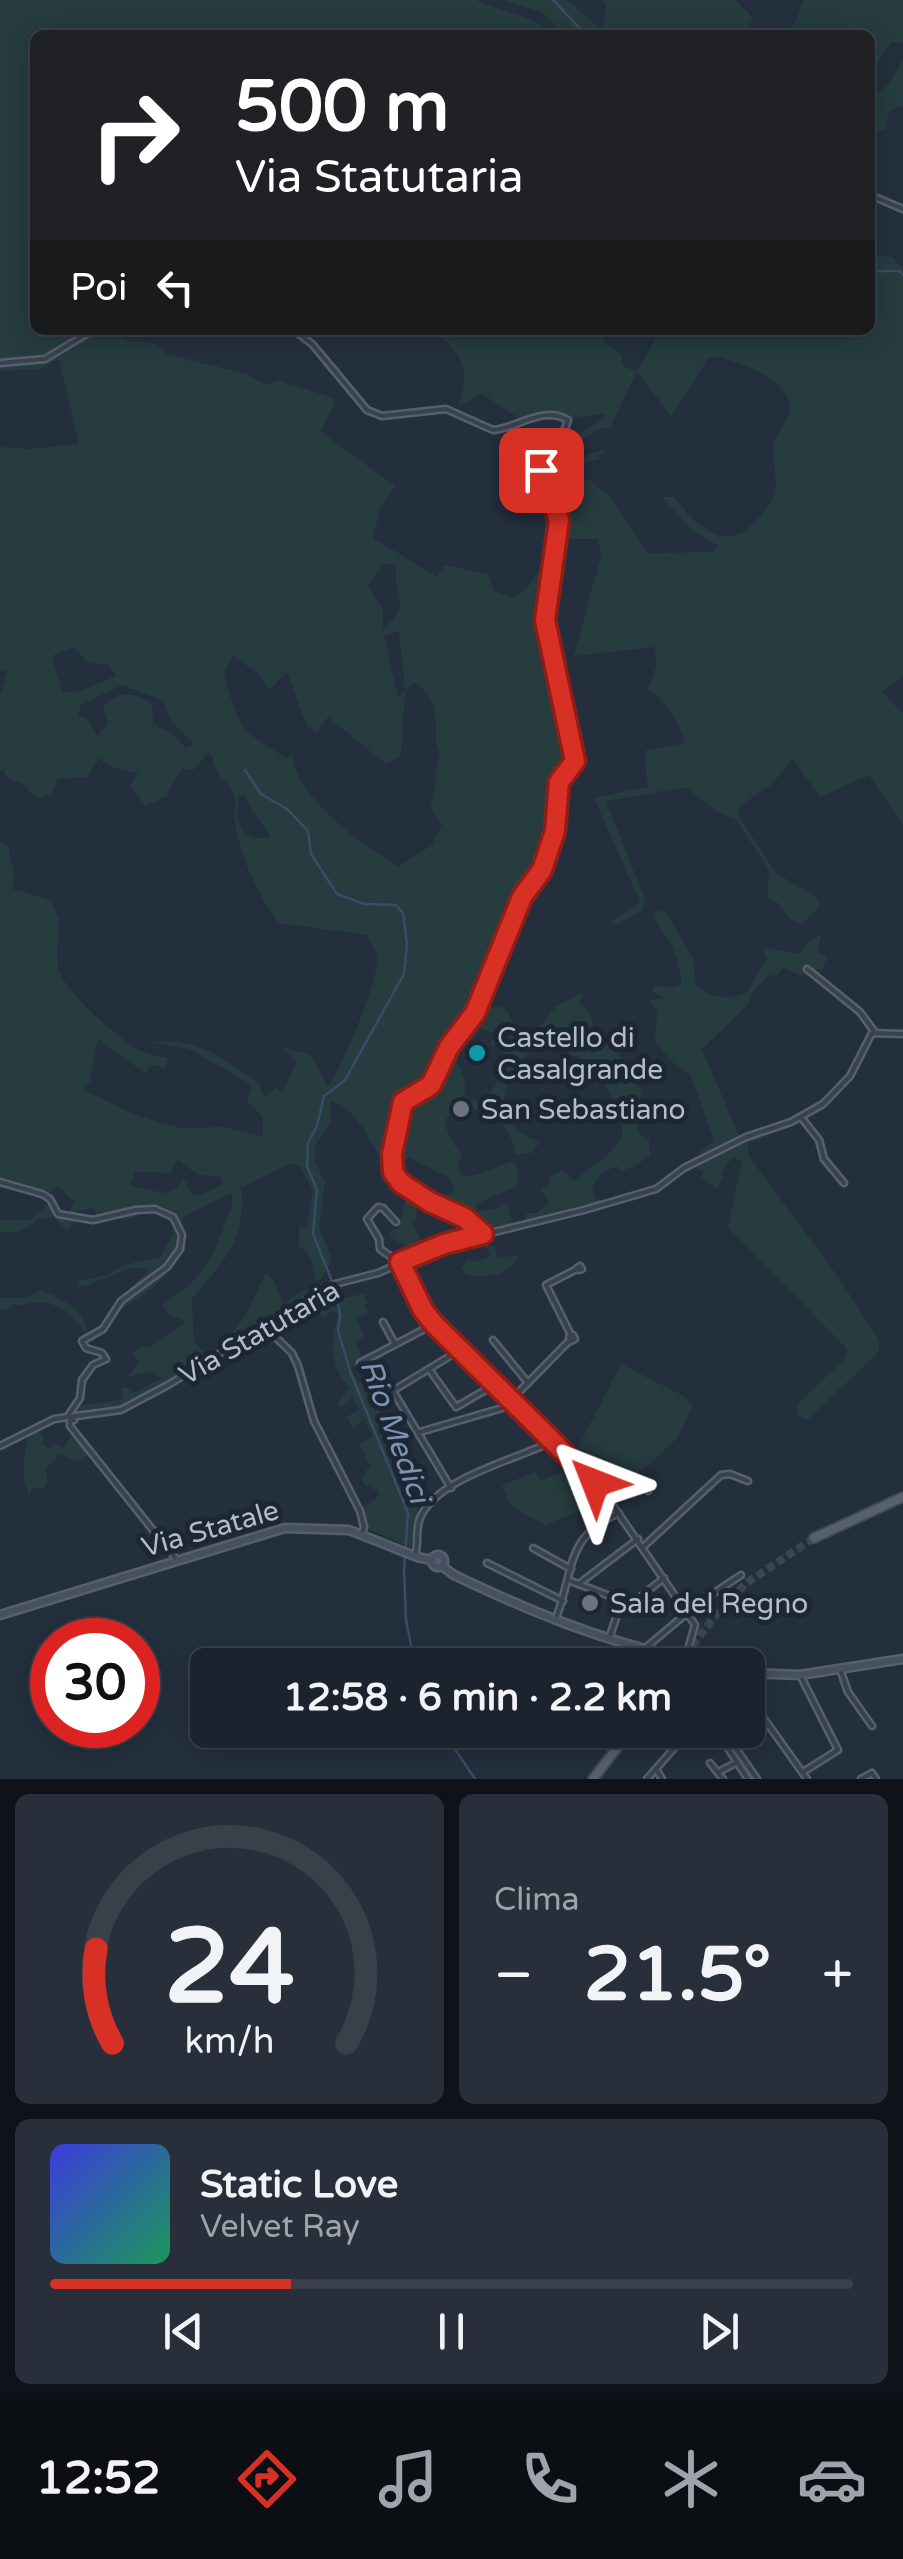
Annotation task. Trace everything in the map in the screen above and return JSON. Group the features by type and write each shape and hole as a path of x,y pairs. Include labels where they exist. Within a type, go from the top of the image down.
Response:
{"main road":[{"path":"814,1538 903,1497"},
{"name":"Via Statale","path":"0,1614 285,1528 330,1527 362,1533 432,1560 435,1566 554,1621 640,1648"},
{"path":"765,1674 800,1676 903,1658"},
{"path":"593,1779 617,1748"}],"street":[{"path":"875,198 903,208"},
{"path":"0,364 45,359 84,335"},
{"path":"301,335 314,345 362,407 376,414 446,409 493,430 534,416 562,416 568,420 565,430 543,447 539,462 559,520 545,620 575,761 559,782 555,831 542,870 522,897 475,1013 449,1047 431,1085 410,1095 401,1106 391,1157 393,1172 401,1183 465,1218 483,1234"},
{"path":"807,969 864,1017 874,1032 903,1034"},
{"name":"Via Statutaria","path":"68,1416 78,1418 121,1410 334,1284 378,1273 444,1244 656,1189 684,1168 746,1136 800,1117 827,1101 842,1086 874,1032"},
{"path":"800,1117 820,1142 824,1159 844,1183"},
{"path":"0,1182 42,1194 50,1199 58,1214 93,1220 136,1210 164,1212 172,1217 182,1234 180,1249 167,1267 121,1301 104,1329 84,1339 84,1346 102,1352 106,1359 93,1365 82,1380 80,1398 68,1416 0,1446"},
{"path":"396,1222 383,1208 367,1219 380,1249 400,1262 434,1324 619,1512 696,1628 691,1648"},
{"path":"419,1432 514,1402 570,1338 546,1285 577,1268"},
{"path":"382,1322 395,1344"},
{"path":"360,1363 434,1324"},
{"path":"265,1327 292,1353 314,1421 360,1511 362,1533"},
{"path":"494,1340 528,1384"},
{"path":"376,1401 460,1350"},
{"path":"429,1369 456,1407 496,1384"},
{"path":"393,1391 451,1488"},
{"path":"78,1418 70,1421 70,1426 176,1559"},
{"path":"410,1554 423,1513 451,1488 464,1478 553,1441"},
{"path":"644,1548 721,1475 748,1481"},
{"path":"637,1479 648,1491"},
{"path":"554,1621 586,1532 619,1512"},
{"path":"580,1583 638,1540"},
{"path":"532,1548 571,1569"},
{"path":"488,1563 562,1600"},
{"path":"645,1648 687,1612 741,1575"},
{"path":"609,1640 616,1618 664,1578"},
{"path":"568,1580 616,1598 626,1607"},
{"path":"840,1669 848,1692 872,1726"},
{"path":"765,1721 803,1776 835,1754 838,1748 800,1676"},
{"path":"647,1779 674,1748"},
{"path":"728,1748 748,1779"},
{"path":"735,1748 756,1779"},
{"path":"728,1766 732,1755"},
{"path":"718,1772 738,1762"},
{"path":"710,1764 723,1779"},
{"path":"656,1769 662,1779"},
{"path":"862,1779 872,1773 876,1779"}],"green space":[{"path":"0,0 476,0 547,30 30,30 30,335 120,335 124,340 157,344 166,354 247,374 266,385 278,380 333,398 335,405 320,431 395,486 381,506 373,538 437,577 444,565 488,574 494,591 513,598 526,590 553,549 544,615 572,759 559,775 553,831 541,870 505,903 495,945 502,951 485,999 489,1008 504,1007 523,1049 556,1006 584,993 579,1003 590,1014 596,1036 616,1052 642,1092 636,1122 640,1134 649,1140 650,1155 634,1167 620,1171 617,1166 603,1172 592,1187 600,1202 524,1223 527,1213 536,1213 549,1203 541,1190 552,1182 548,1178 562,1170 574,1181 613,1149 621,1138 622,1127 611,1095 586,1063 562,1051 534,1048 511,1076 504,1099 510,1121 539,1143 532,1153 516,1154 493,1106 465,1112 468,1102 487,1098 504,1071 504,1053 511,1042 506,1034 499,1044 490,1045 496,1034 480,1028 474,1039 462,1041 454,1051 465,1089 459,1106 446,1120 446,1128 462,1156 458,1165 461,1176 515,1163 516,1186 476,1204 478,1211 495,1209 504,1203 513,1226 486,1232 439,1201 454,1190 449,1178 410,1158 398,1163 388,1154 388,1167 380,1165 382,1158 361,1125 330,1100 330,1122 315,1146 315,1161 325,1183 319,1227 332,1260 321,1279 315,1281 312,1261 299,1246 299,1227 307,1227 313,1191 300,1166 291,1163 241,1188 240,1222 230,1250 192,1299 194,1342 208,1356 126,1404 108,1411 71,1415 78,1406 122,1400 121,1388 128,1387 134,1393 162,1378 147,1372 128,1377 139,1362 132,1353 143,1345 149,1348 186,1322 170,1315 162,1305 195,1279 208,1262 230,1212 232,1197 231,1193 181,1218 181,1247 165,1275 140,1298 113,1311 113,1305 150,1269 131,1268 85,1286 79,1286 78,1281 160,1257 174,1233 171,1218 175,1213 163,1207 125,1220 114,1218 115,1211 96,1214 94,1208 69,1213 74,1201 57,1186 51,1193 0,1178 0,843 9,846 14,867 13,889 50,900 59,927 58,967 69,988 128,1043 167,1058 166,1068 152,1065 145,1073 98,1039 90,1081 84,1090 138,1116 180,1128 223,1127 263,1137 263,1117 247,1102 252,1085 189,1049 150,1042 182,1043 210,1052 261,1085 262,1094 267,1096 277,1087 282,1093 297,1062 283,1048 310,1054 328,1087 366,1003 377,957 367,935 279,923 246,862 234,819 233,792 208,753 193,770 182,768 166,797 145,805 130,786 138,773 111,767 99,758 88,777 58,779 52,793 38,799 22,784 7,778 4,769 0,771 0,695 8,669 0,671 0,447 30,449 79,444 59,359 39,369 0,371","holes":["385,563 396,566 400,606 383,629 383,609 367,586","399,631 405,690 398,698 384,636","74,647 88,663 109,665 116,676 75,693 62,692 52,656","233,655 258,674 269,690 287,672 307,726 316,733 328,717 386,764 401,755 405,691 415,682 432,701 440,754 430,808 442,824 432,845 397,867 365,845 309,793 300,780 293,755 287,759 243,726 224,674","122,685 164,701 170,720 194,744 185,748 153,723 152,704 139,697 121,696 103,707 108,724 97,736 88,719 78,716 81,705","245,795 271,837 252,837 242,829 239,796","178,1160 198,1175 220,1176 223,1183 202,1195 193,1195 183,1178 177,1189 164,1193 130,1186 135,1172 171,1173"]},
{"path":"505,0 567,0 602,30 561,30 541,12"},
{"path":"603,0 735,0 753,18 747,30 603,30"},
{"path":"804,0 903,0 903,43 891,42 875,68 875,30 791,30"},
{"path":"903,60 903,105 888,112 886,129 875,131 875,96 890,83"},
{"path":"875,255 893,257 903,270 903,676 882,692 903,714 903,824 869,775 820,797 793,759 772,784 738,807 740,818 775,872 818,899 818,909 801,924 789,918 777,902 767,899 769,870 735,818 715,811 686,787 606,801 645,900 642,911 616,925 611,922 640,902 594,798 648,787 644,751 685,743 671,713 648,689 656,667 655,647 574,656 601,555 598,539 562,539 560,508 543,455 605,418 605,414 526,423 481,393 458,407 464,382 462,364 439,335 604,335 602,340 621,354 624,367 637,371 658,335 875,335","holes":["719,357 749,367 778,385 790,407 774,444 776,484 764,512 743,532 721,536 691,517 674,497 662,497 692,530 717,545 714,552 647,553 612,499 591,481 566,471 604,457 596,457 606,449 561,464 552,456 601,428 610,427 637,372 671,416 708,359"]},
{"path":"665,910 693,959 696,984 713,995 734,997 747,992 767,958 765,947 798,954 810,940 821,935 817,953 828,956 822,969 812,969 802,976 783,968 775,977 770,974 751,994 747,1006 702,1049 739,1136 772,1130 768,1137 748,1143 748,1155 839,1278 879,1340 875,1356 807,1420 797,1415 797,1405 846,1357 847,1349 728,1227 742,1161 734,1158 726,1164 718,1189 693,1167 703,1159 700,1152 714,1140 690,1074 670,1060 655,1041 657,1012 649,1001 664,998 652,991 654,986 675,987 682,983 673,948 653,917"},
{"path":"400,1182 425,1199 411,1223 423,1243 403,1258 398,1257 405,1246 390,1236 391,1230 399,1228 405,1201 411,1195 399,1186"},
{"path":"52,1200 59,1213 78,1219 67,1230 53,1217 38,1219 16,1232 0,1231 0,1220 30,1220"},
{"path":"494,1245 498,1258 519,1255 515,1262 496,1274 466,1275 461,1268 467,1260 491,1256 489,1249 483,1247"},
{"path":"266,1273 274,1281 283,1303 304,1290 316,1291 233,1344 228,1343 228,1338 245,1316"},
{"path":"341,1284 342,1298 364,1294 368,1303 368,1314 357,1318 364,1338 355,1342 366,1366 351,1369 388,1425 387,1434 418,1508 411,1547 367,1529 362,1509 380,1495 361,1479 370,1465 359,1444 373,1436 360,1412 363,1421 352,1427 349,1419 343,1419 359,1410 353,1397 340,1408 338,1402 349,1388 333,1353 339,1314 331,1310 325,1319 318,1313 325,1302 321,1294"},
{"path":"41,1290 78,1311 88,1336 54,1305 35,1302 0,1310 0,1298 25,1298"},
{"path":"621,1364 693,1405 677,1438 612,1494 573,1457"},
{"path":"38,1430 44,1439 42,1444 50,1449 55,1443 64,1448 72,1433 89,1454 78,1462 60,1454 46,1468 47,1483 43,1489 32,1487 30,1496 24,1459 28,1435"},
{"path":"572,1468 588,1508 545,1525 510,1505 502,1485 536,1472 540,1481"}],"waterway":[{"path":"553,0 581,30"},
{"path":"875,271 899,271 903,275"},
{"path":"245,770 261,794 287,809 308,831 311,854 337,894 364,904 396,905 403,913 407,944 404,974 345,1080 324,1096 317,1126 308,1143 307,1166 317,1190 313,1234 336,1291 338,1331 350,1371 408,1513 404,1570 412,1648"},
{"name":"Rio Medici","path":"454,1748 475,1779"}],"tunnel":[{"path":"691,1648 745,1584 814,1538"}],"place":[{"name":"Castello di Casalgrande","path":"477,1053"},
{"name":"San Sebastiano","path":"461,1109"},
{"name":"Sala del Regno","path":"590,1603"}],"route":[{"path":"541,470 559,520 545,620 575,761 559,782 555,831 542,870 522,897 475,1013 449,1047 431,1085 410,1095 401,1106 391,1161 394,1175 401,1183 465,1218 483,1234 400,1262 423,1310 595,1483"}]}
